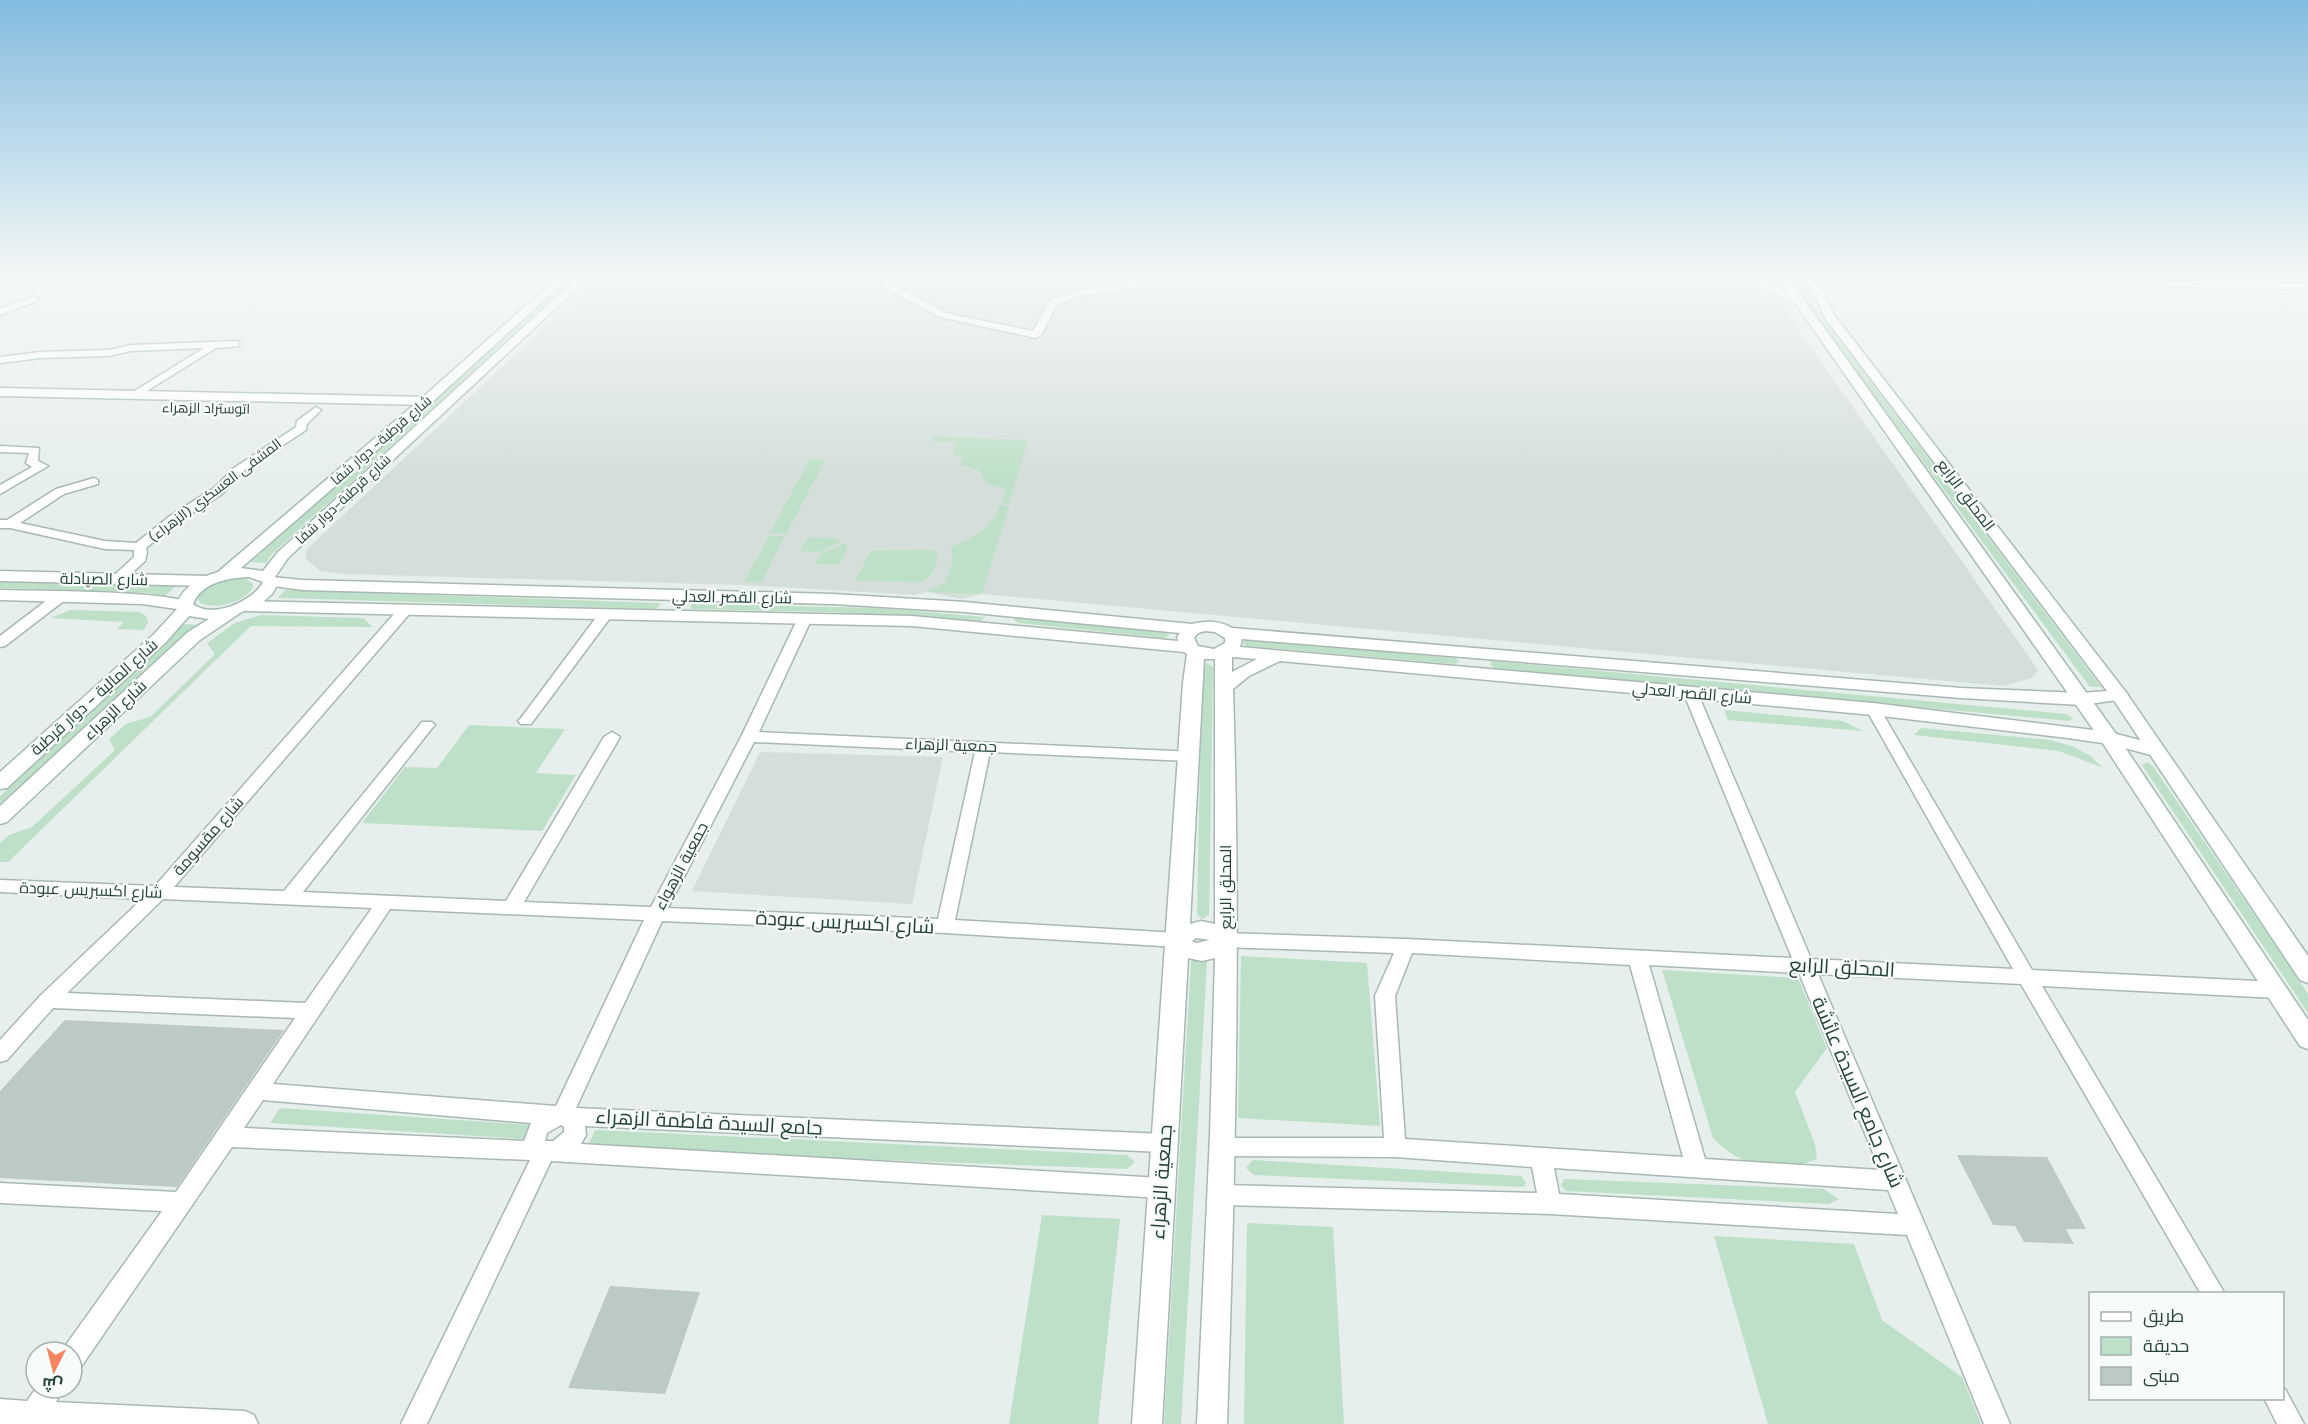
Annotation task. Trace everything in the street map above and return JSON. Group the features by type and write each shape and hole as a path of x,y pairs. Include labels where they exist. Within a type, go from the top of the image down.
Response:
{"street":[{"path":"0,360 40,355 109,353 131,348 203,345"},
{"name":"اتوستراد الزهراء","path":"137,394 215,345"},
{"name":"شارع قرطبة- دوار شفا","path":"224,575 488,345"},
{"name":"شارع قرطبة-دوار شفا","path":"240,608 264,594 269,579 283,555 512,345"},
{"path":"1829,345 2109,738 2308,1039"},
{"name":"المحلق الرابع","path":"1852,345 2119,695 2308,974"},
{"name":"اتوستراد الزهراء","path":"0,392 426,401"},
{"name":"اتوستراد الزهراء","path":"0,403 413,412"},
{"name":"المشفى العسكري (الزهراء)","path":"139,547 174,519 218,490 238,470 302,428 301,423 316,410"},
{"path":"0,449 35,450 32,463 42,466 0,490"},
{"path":"5,524 77,483 94,482"},
{"path":"5,524 105,545 139,547 140,558 116,580"},
{"name":"شارع القصر العدلي","path":"224,575 250,572 269,579 303,585 833,599 1002,611 1192,629 1212,626 1231,633 1961,693 2081,699 2119,695"},
{"path":"208,581 224,575"},
{"name":"شارع الصيادلة","path":"0,576 208,581"},
{"name":"شارع المالية - دوار قرطبة","path":"0,783 160,638 185,607 186,597 208,581"},
{"name":"شارع الصيادلة","path":"0,595 142,599 185,607 205,614 240,608"},
{"path":"670,615 681,596"},
{"path":"0,643 60,597"},
{"name":"شارع القصر العدلي","path":"240,608 406,609 805,618 912,621 995,627 1192,649 1207,654 1225,652 1277,655 1873,709 2109,738 2155,750"},
{"name":"شارع الزهراء","path":"0,817 194,636 240,608"},
{"name":"شارع مقسومة","path":"0,1053 48,1000 159,893 406,609"},
{"path":"995,627 1002,611"},
{"path":"526,721 606,614"},
{"name":"جمعية الزهواء","path":"562,1116 656,914 749,737 805,618"},
{"path":"1192,629 1185,637 1192,649 1192,683 1178,940 1188,950 1205,952 1214,950 1225,940"},
{"name":"المحلق الرابع","path":"1231,633 1234,644 1225,652 1224,687 1225,940 1406,946 2277,990"},
{"path":"1476,652 1477,674"},
{"path":"1224,687 1248,669 1277,655"},
{"name":"شارع جامع السيدة عائشة","path":"1691,693 1997,1424"},
{"path":"1873,709 2026,976 2213,1292"},
{"path":"290,898 427,725"},
{"path":"511,908 612,737"},
{"name":"جمعية الزهراء","path":"749,737 1189,756"},
{"path":"945,926 984,747"},
{"name":"شارع اكسبريس عبودة","path":"0,886 945,926 1178,940"},
{"path":"84,1341 227,1137 385,903"},
{"name":"جمعية الزهراء","path":"1147,1424 1163,1143 1178,940"},
{"path":"1212,1424 1222,1195 1225,940"},
{"path":"1395,1148 1385,996 1406,946"},
{"path":"1637,957 1697,1168"},
{"path":"48,1000 310,1011"},
{"name":"جامع السيدة فاطمة الزهراء","path":"256,1091 562,1116 1163,1143"},
{"path":"545,1151 536,1146 535,1135 542,1124 562,1116"},
{"path":"227,1137 545,1151 1161,1188"},
{"path":"1222,1147 1395,1148 1895,1181"},
{"path":"414,1424 545,1151"},
{"path":"1541,1158 1550,1204"},
{"path":"0,1193 182,1202"},
{"path":"1222,1195 1550,1204 1914,1225"},
{"path":"32,1415 43,1400"},
{"path":"2277,1400 2291,1424"},
{"path":"0,1413 245,1424"}],"shaded area":[{"path":"525,345 1810,345 2038,670 2032,678 2003,686 982,594 961,599 926,592 916,595 740,585 343,574 320,571 305,558 307,549"},
{"path":"760,752 943,757 912,904 692,891"}],"green space":[{"path":"493,345 501,345 271,555 266,563 251,562"},
{"path":"1837,345 1843,345 2101,687 2090,687"},
{"path":"933,437 1028,440 1009,503 1002,503 1006,488 988,484 980,471 960,464 963,455 953,455 956,442 931,442"},
{"path":"810,459 825,460 786,534 770,533"},
{"path":"1000,505 1009,506 982,594 926,592 945,583 953,560 951,547 981,532 997,513"},
{"path":"769,536 785,536 762,582 744,582"},
{"path":"808,537 842,541 819,552 800,551"},
{"path":"846,543 847,548 840,564 816,564 822,553"},
{"path":"871,551 935,551 938,559 930,576 923,582 855,581"},
{"path":"246,579 253,584 253,588 242,598 229,604 214,606 200,603 198,599 209,586"},
{"path":"0,582 177,585 165,596 149,593 0,588"},
{"path":"285,590 659,603 661,605 655,609 278,598"},
{"path":"692,604 881,608 985,617 981,621 830,612 692,609 690,606"},
{"path":"71,610 140,612 146,616 148,622 144,630 117,629 124,622 50,618"},
{"path":"261,615 363,618 373,627 251,626 8,862 0,862 0,843 9,835 32,827 115,750 109,739 126,724 150,717 215,654 207,643 235,623"},
{"path":"1019,617 1165,632 1169,635 1164,638 1018,623 1013,619"},
{"path":"182,624 201,625 182,637 0,804 0,796 172,637"},
{"path":"1247,639 1456,658 1460,662 1454,664 1246,646 1242,642"},
{"path":"1492,661 2066,714 2073,718 2069,721 1494,668 1490,664"},
{"path":"1207,663 1213,667 1209,915 1202,919 1197,914 1202,666"},
{"path":"1724,710 1843,721 1863,731 1728,720"},
{"path":"469,725 565,729 536,773 576,775 542,831 362,823 405,767 437,768"},
{"path":"1921,728 2050,740 2072,746 2089,755 2103,768 2059,751 1914,735"},
{"path":"2147,762 2153,766 2308,994 2308,1013 2142,765"},
{"path":"1241,956 1367,963 1380,1126 1238,1118"},
{"path":"1197,957 1207,962 1181,1424 1164,1424 1191,961"},
{"path":"1662,970 1798,978 1827,1048 1795,1092 1815,1144 1817,1159 1789,1167 1761,1166 1736,1156 1713,1138"},
{"path":"280,1108 531,1125 524,1139 270,1123"},
{"path":"595,1130 1127,1155 1135,1162 1127,1169 856,1159 589,1144"},
{"path":"1253,1160 1521,1176 1526,1182 1524,1187 1254,1175 1246,1168"},
{"path":"1564,1179 1823,1189 1839,1199 1829,1204 1566,1191 1561,1185"},
{"path":"1042,1215 1120,1219 1098,1424 1009,1424"},
{"path":"1247,1223 1333,1227 1344,1424 1244,1424"},
{"path":"1714,1236 1854,1244 1882,1320 1962,1377 1981,1424 1768,1424"}],"building":[{"path":"65,1020 284,1030 177,1187 0,1178 0,1091"},
{"path":"1957,1155 2047,1157 2086,1229 2066,1229 2074,1244 2024,1242 2015,1226 1993,1225"},
{"path":"610,1286 700,1292 665,1394 568,1388"}]}
